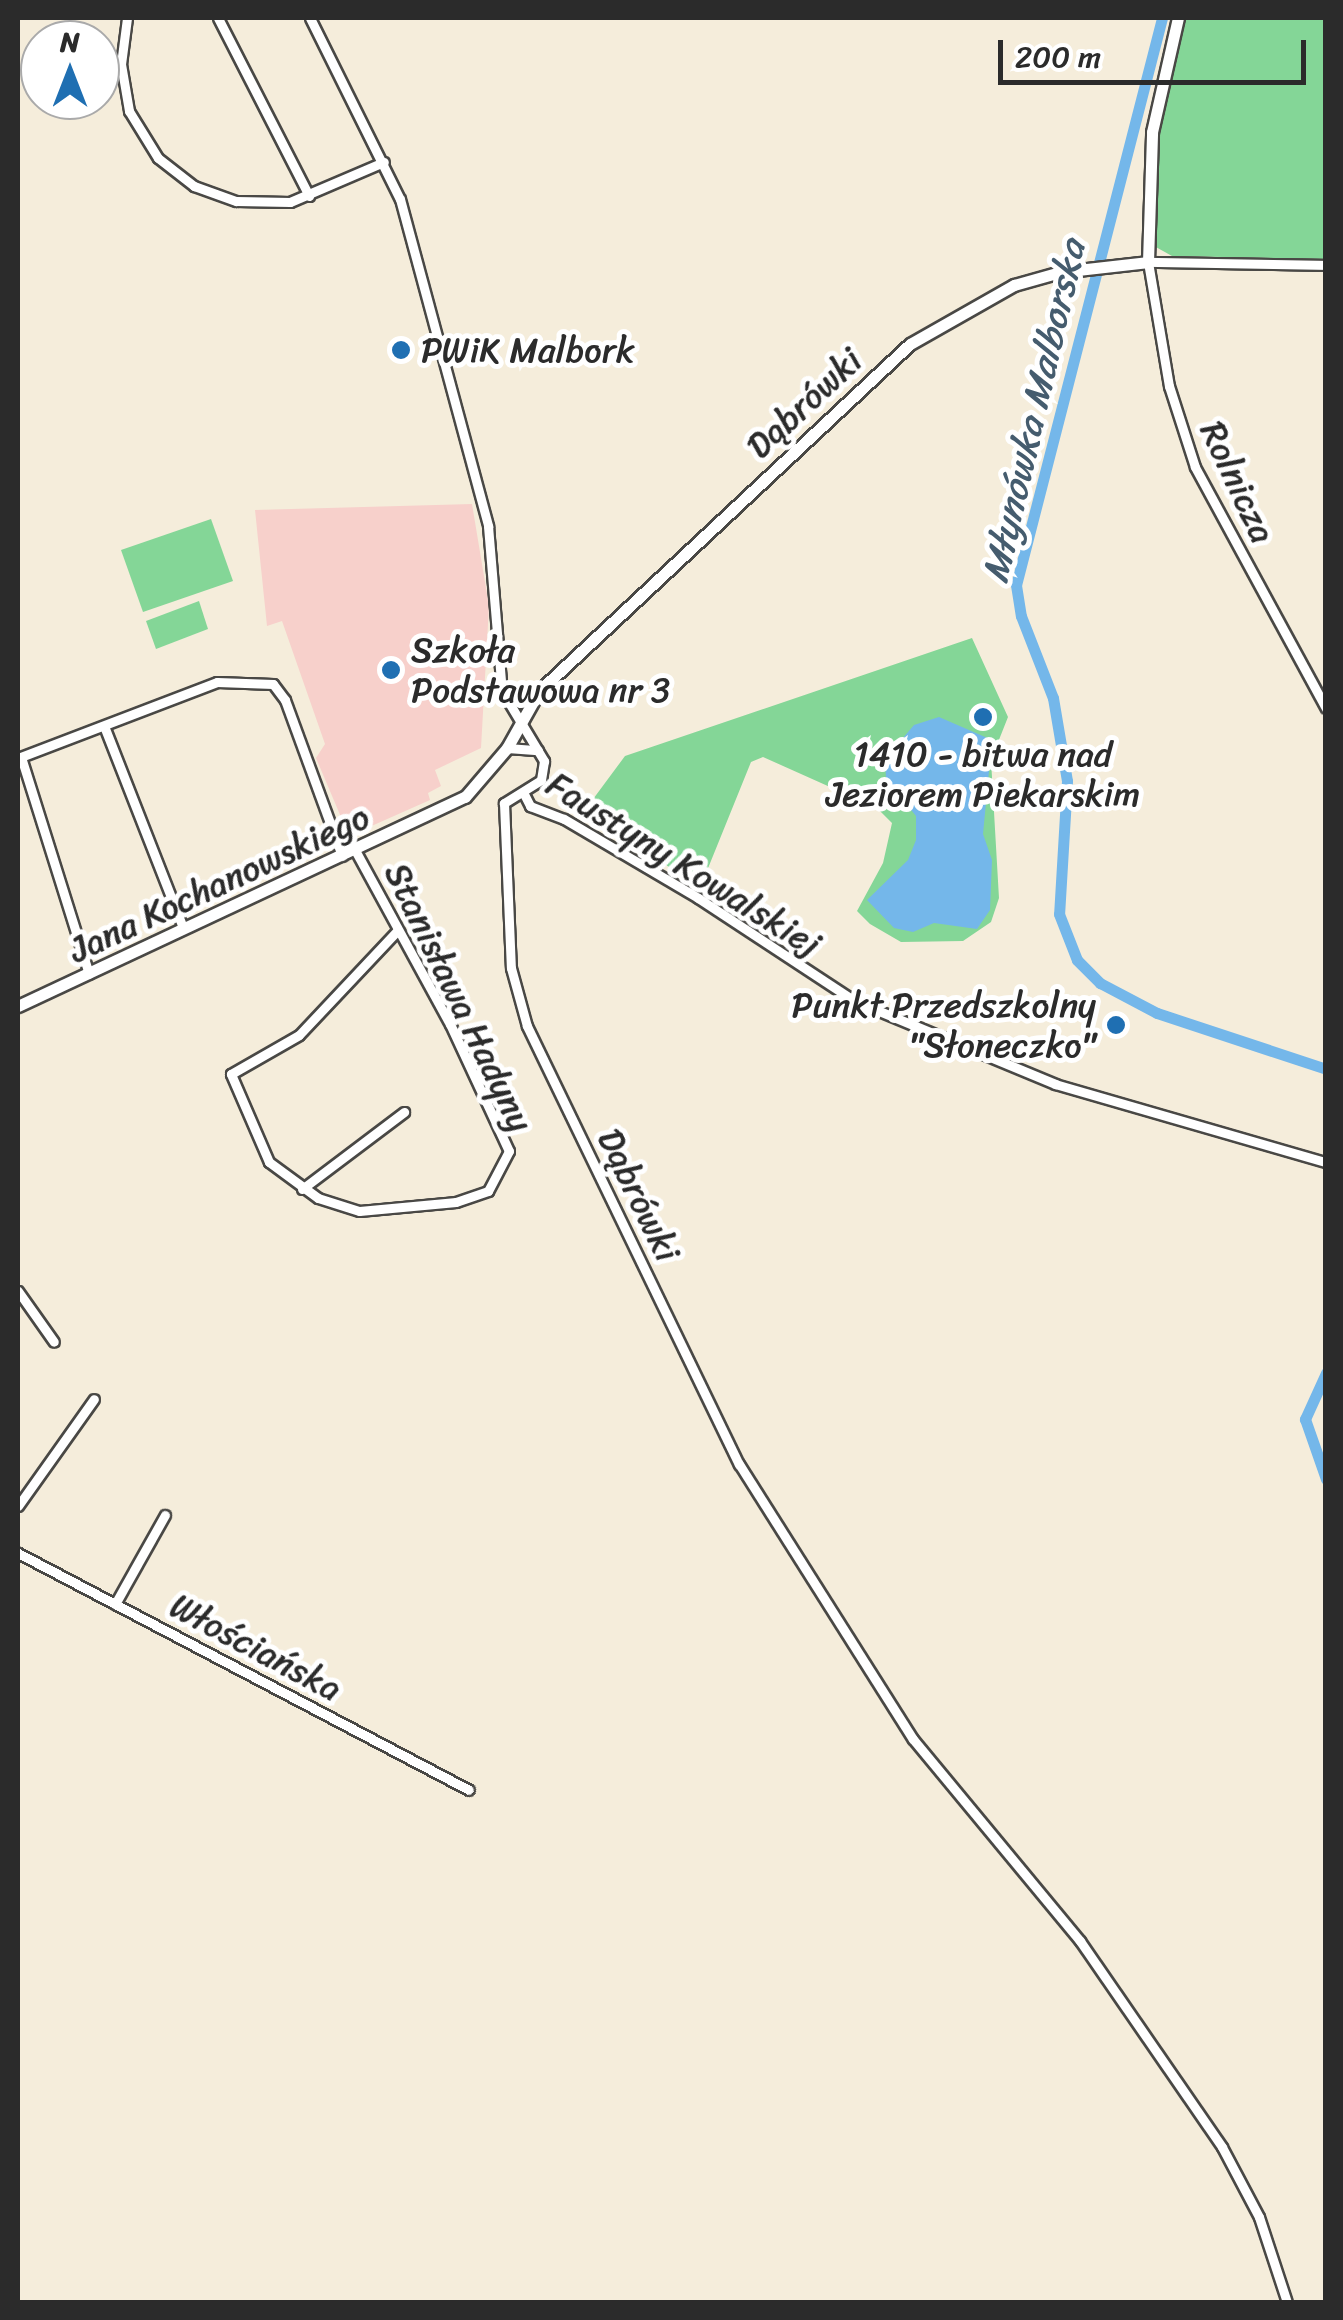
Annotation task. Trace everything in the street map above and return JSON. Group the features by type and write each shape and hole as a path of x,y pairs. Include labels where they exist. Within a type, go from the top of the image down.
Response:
{"street":[{"path":"127,18 122,84 129,111 158,158 194,186 236,201 309,196 384,162"},
{"path":"218,18 309,196"},
{"path":"310,18 384,162 460,412 488,526 501,685 540,751 543,776 523,792"},
{"path":"1178,18 1152,132 1148,262 1326,265"},
{"name":"Dąbrówki","path":"507,748 539,692 910,344 996,292 1088,268 1148,262"},
{"name":"Rolnicza","path":"1148,262 1165,370 1195,467 1326,708"},
{"name":"Stanisława Hadyny","path":"104,726 218,682 244,678 273,684 342,856"},
{"path":"501,685 520,697 539,692"},
{"path":"89,974 19,758 104,726 184,928"},
{"path":"507,748 540,751"},
{"name":"Jana Kochanowskiego","path":"18,1006 444,808 474,789 507,748"},
{"name":"Dąbrówki","path":"523,792 508,796 504,807 511,968 527,1026 740,1464 913,1739 1080,1942 1222,2147 1259,2217 1287,2302"},
{"name":"Faustyny Kowalskiej","path":"523,792 530,806 564,819 698,898 854,1001 1055,1084 1326,1162"},
{"name":"Stanisława Hadyny","path":"302,1190 359,1211 386,1211 473,1197 488,1191 503,1169 509,1151 480,1086 355,850"},
{"path":"397,932 299,1035 231,1074 270,1162 302,1190 404,1112"},
{"path":"18,1292 54,1342"},
{"path":"18,1506 94,1399"},
{"path":"114,1604 166,1515"},
{"name":"Włościańska","path":"18,1553 469,1790"}],"shaded area":[{"name":"Szkoła Podstawowa nr 3","path":"472,504 489,606 481,748 435,770 441,786 428,793 430,800 349,836 316,758 325,744 282,621 267,626 255,510"}],"green space":[{"path":"1183,18 1325,18 1325,259 1172,256 1154,246 1156,135"},
{"path":"211,519 233,581 143,612 121,550"},
{"path":"199,601 208,629 156,649 146,621"},
{"path":"972,638 1008,717 991,760 999,898 991,922 963,941 901,942 870,924 857,911 883,863 892,823 877,808 763,757 751,762 700,888 585,810 625,756"}],"water":[{"path":"939,717 992,740 983,834 992,860 990,910 977,929 934,923 913,932 894,928 867,900 908,860 916,840 916,816 886,779 885,759 914,725"}],"waterway":[{"name":"Młynówka Malborska","path":"1162,18 1016,585 1021,616 1053,698 1067,781 1059,914 1077,960 1100,983 1157,1013 1326,1069"},
{"name":"Młynówka Malborska","path":"1326,1373 1305,1419 1326,1479"}],"place":[{"name":"PWiK Malbork","path":"401,350"},
{"name":"Szkoła Podstawowa nr 3","path":"391,670"},
{"name":"1410 - bitwa nad Jeziorem Piekarskim","path":"983,717"},
{"name":"Punkt Przedszkolny \"Słoneczko\"","path":"1116,1025"}]}
